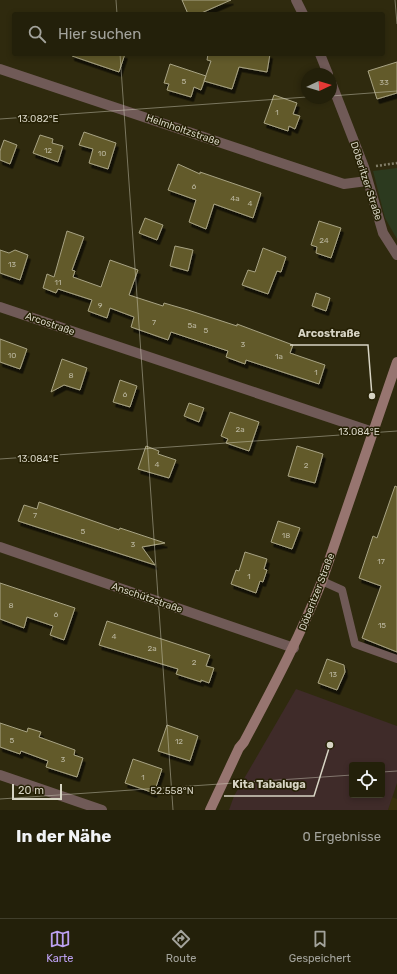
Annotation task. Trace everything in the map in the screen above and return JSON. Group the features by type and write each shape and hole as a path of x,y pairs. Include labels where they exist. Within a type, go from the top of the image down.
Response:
{"street":[{"path":"296,0 301,12"},
{"path":"321,56 326,68"},
{"name":"Helmholtzstraße","path":"0,69 344,184 367,181"},
{"name":"Döberitzer Straße","path":"337,97 364,167 383,233 397,255"},
{"name":"Arcostraße","path":"0,307 372,432"},
{"name":"Döberitzer Straße","path":"210,810 239,748 244,742 294,648 322,582 397,362"},
{"name":"Anschützstraße","path":"0,547 294,648"},
{"path":"0,775 102,810"}],"lane":[{"path":"322,582 342,590 355,644 397,659"}],"path":[{"path":"364,167 397,163"}],"shaded area":[{"path":"296,689 397,726 397,783 388,810 229,810 234,796"},
{"path":"392,797 397,799 397,810 388,810"}],"green space":[{"path":"397,168 397,239 385,218 373,171"}],"building":[{"path":"182,0 231,0 204,12 187,12"},
{"path":"72,56 124,56 119,72"},
{"path":"208,56 270,56 267,72 239,67 232,89 204,81 211,61 207,60"},
{"path":"397,62 397,93 377,99 368,71"},
{"path":"170,64 206,76 201,90 194,87 191,97 167,90 169,84 164,83"},
{"path":"274,95 297,103 293,114 300,116 295,129 289,126 288,131 264,123"},
{"path":"84,132 116,143 108,169 89,163 93,149 79,145"},
{"path":"40,135 53,139 52,143 63,146 58,162 33,153"},
{"path":"4,140 17,145 10,164 0,160 0,151"},
{"path":"178,164 200,174 200,172 261,193 253,218 214,204 206,229 189,222 196,200 168,190"},
{"path":"145,218 163,225 157,240 139,233"},
{"path":"319,221 341,228 331,258 316,253 317,247 311,245"},
{"path":"67,231 84,237 72,270 75,271 73,277 101,287 110,260 138,270 129,295 163,306 164,303 237,326 237,324 293,345 290,353 325,365 319,384 246,360 245,364 226,357 228,351 171,332 168,340 131,327 134,317 110,308 107,318 88,311 92,300 58,289 56,293 43,288 47,274 54,277"},
{"path":"175,246 193,250 188,271 170,266"},
{"path":"263,248 286,257 281,272 277,271 268,294 242,285 248,270 255,272"},
{"path":"0,250 9,253 15,250 28,255 20,280 0,273"},
{"path":"316,293 330,298 326,311 312,306"},
{"path":"0,339 27,349 20,369 0,362"},
{"path":"62,359 87,368 80,390 64,385 51,392"},
{"path":"120,380 137,386 130,407 113,402"},
{"path":"189,403 204,408 199,422 184,416"},
{"path":"230,412 259,422 249,451 226,443 228,439 221,436"},
{"path":"146,446 159,451 158,454 176,460 169,478 138,469"},
{"path":"297,446 323,454 315,483 288,476"},
{"path":"395,486 397,487 397,652 362,638 381,586 359,578 373,536 377,538"},
{"path":"39,502 119,530 120,528 165,543 142,547 155,565 18,521 24,505 37,509"},
{"path":"278,521 300,528 292,549 271,542"},
{"path":"245,552 267,559 264,569 267,570 263,582 260,581 256,593 231,584 236,570 239,571"},
{"path":"0,583 75,608 64,640 50,635 53,626 27,617 24,628 0,619"},
{"path":"107,621 210,655 206,666 214,668 209,683 176,674 178,669 99,645"},
{"path":"327,659 344,665 345,672 337,690 318,683"},
{"path":"0,723 27,732 28,728 41,732 39,737 75,750 74,755 83,758 77,777 46,767 48,761 21,751 20,754 0,747"},
{"path":"167,725 198,736 190,761 158,751"},
{"path":"133,759 162,769 154,793 125,783"}],"place":[{"name":"Arcostraße","path":"372,396"},
{"name":"Kita Tabaluga","path":"330,745"}]}
